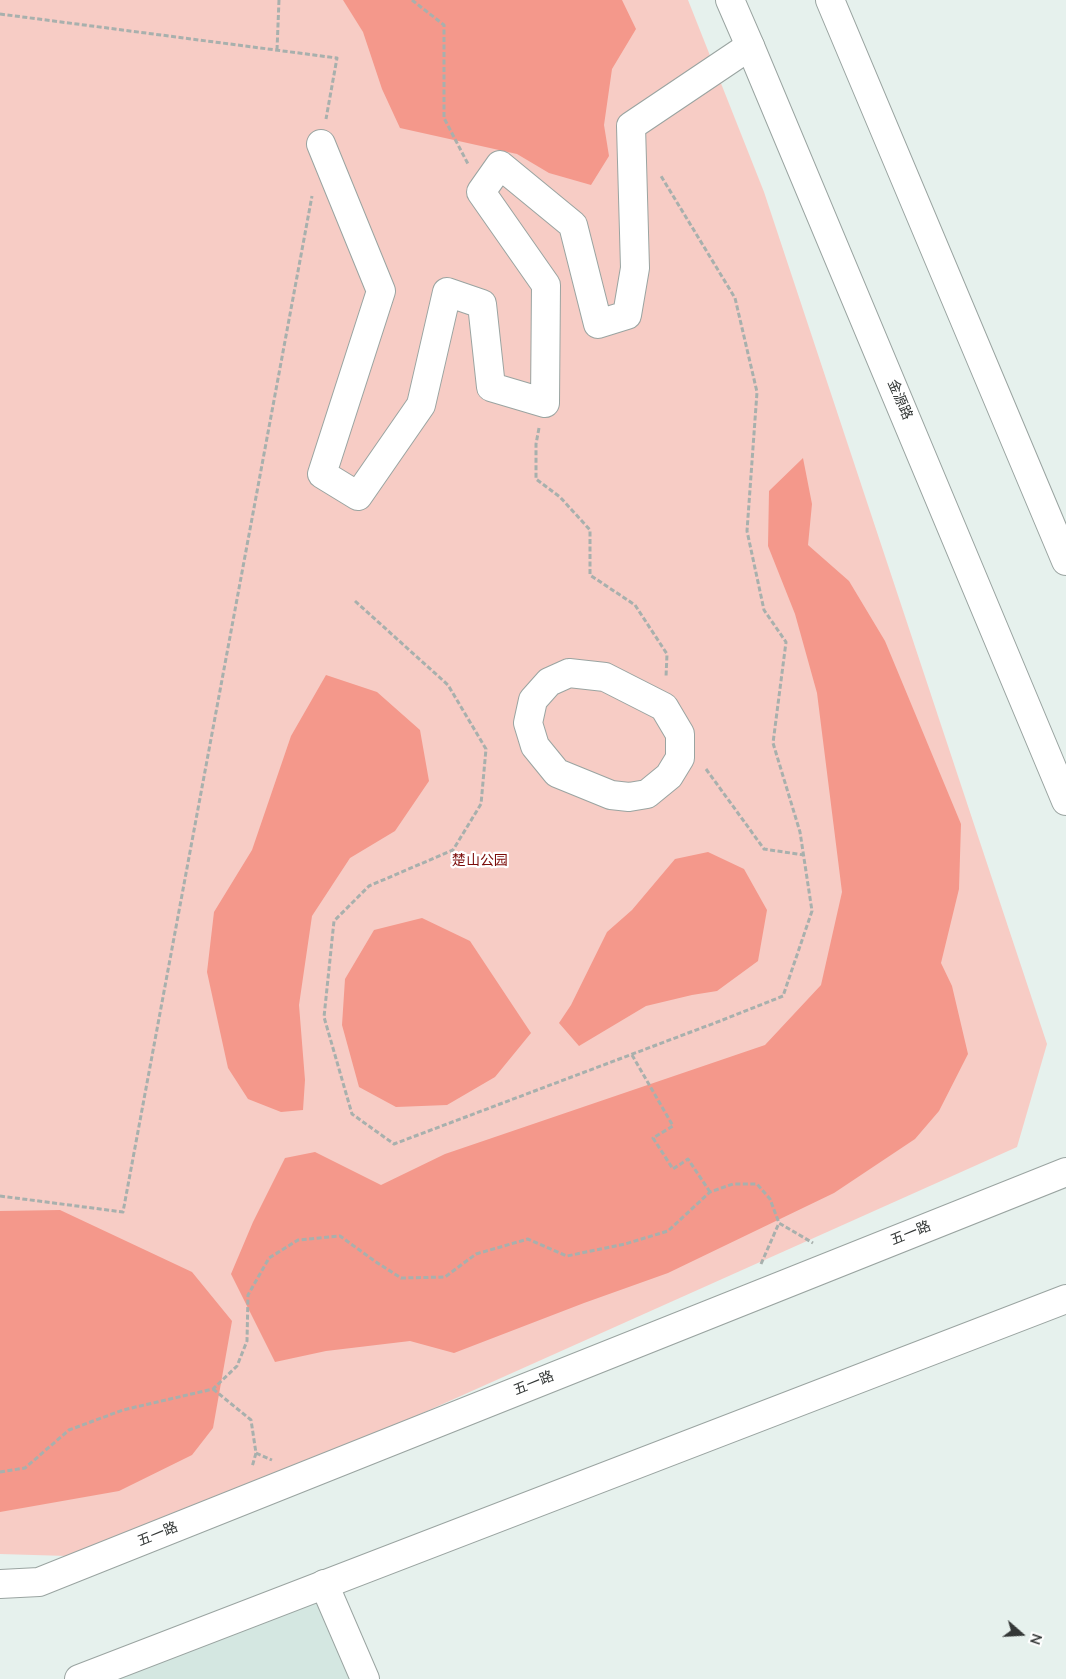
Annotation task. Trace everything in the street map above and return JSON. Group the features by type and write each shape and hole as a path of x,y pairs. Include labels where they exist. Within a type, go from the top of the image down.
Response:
{"main road":[{"name":"金源路","path":"730,0 1066,800"},
{"path":"830,0 1066,561"},
{"path":"321,144 381,291 322,474 358,496 421,405 447,292 482,304 491,387 544,403 546,285 481,192 500,166 573,225 598,324 627,315 635,268 631,126 750,46"},
{"path":"569,673 605,676 664,707 680,734 680,758 669,776 647,794 629,798 611,795 557,773 535,746 528,723 533,700 549,682 569,673"},
{"name":"五一路","path":"0,1584 39,1582 1066,1172"},
{"path":"79,1679 1066,1299"},
{"path":"324,1584 365,1679"}],"path":[{"path":"277,50 279,0"},
{"path":"412,0 444,25 444,118 481,192"},
{"path":"0,14 337,58 321,144"},
{"path":"0,1196 123,1212 312,193"},
{"path":"544,403 536,444 536,479 560,497 590,530 590,575 635,605 667,654 664,707"},
{"path":"680,734 764,849 804,855"},
{"path":"632,1055 673,1126 653,1138 673,1168 688,1159 710,1192"},
{"path":"0,1472 26,1468 69,1430 123,1410 213,1389 237,1366 247,1341 248,1295 269,1258 298,1240 340,1236 402,1278 445,1278 476,1254 528,1239 567,1256 625,1244 659,1234 668,1231 710,1192 733,1184 757,1184 770,1199 779,1223 844,1261"},
{"path":"213,1389 251,1420 256,1453 243,1501"}],"shaded area":[{"path":"343,0 622,0 636,29 612,69 604,125 609,156 591,185 549,173 517,154 400,128 382,89 363,32"},
{"path":"803,458 812,504 808,545 849,581 885,641 961,824 959,889 941,963 952,986 968,1054 939,1111 915,1139 834,1193 668,1273 454,1353 410,1341 326,1351 275,1362 231,1274 253,1222 285,1158 315,1152 381,1185 445,1154 765,1045 821,985 842,892 817,693 795,614 768,546 769,491"},
{"path":"326,675 377,692 420,730 429,781 395,831 350,858 312,916 299,1005 305,1080 303,1110 281,1112 248,1099 228,1068 207,972 214,912 252,850 291,736"},
{"path":"708,852 744,869 767,910 758,961 717,991 646,1006 579,1046 559,1023 571,1005 607,932 632,910 675,859"},
{"path":"422,918 470,941 531,1033 495,1077 447,1105 396,1107 359,1087 342,1025 345,979 374,930"},
{"path":"60,1210 192,1272 232,1321 213,1428 192,1455 119,1491 0,1512 0,1211"},
{"path":"324,1584 365,1679 79,1679"}],"green space":[{"name":"楚山公园","path":"0,0 688,0 764,192 1047,1044 1017,1147 101,1557 0,1554"}]}
